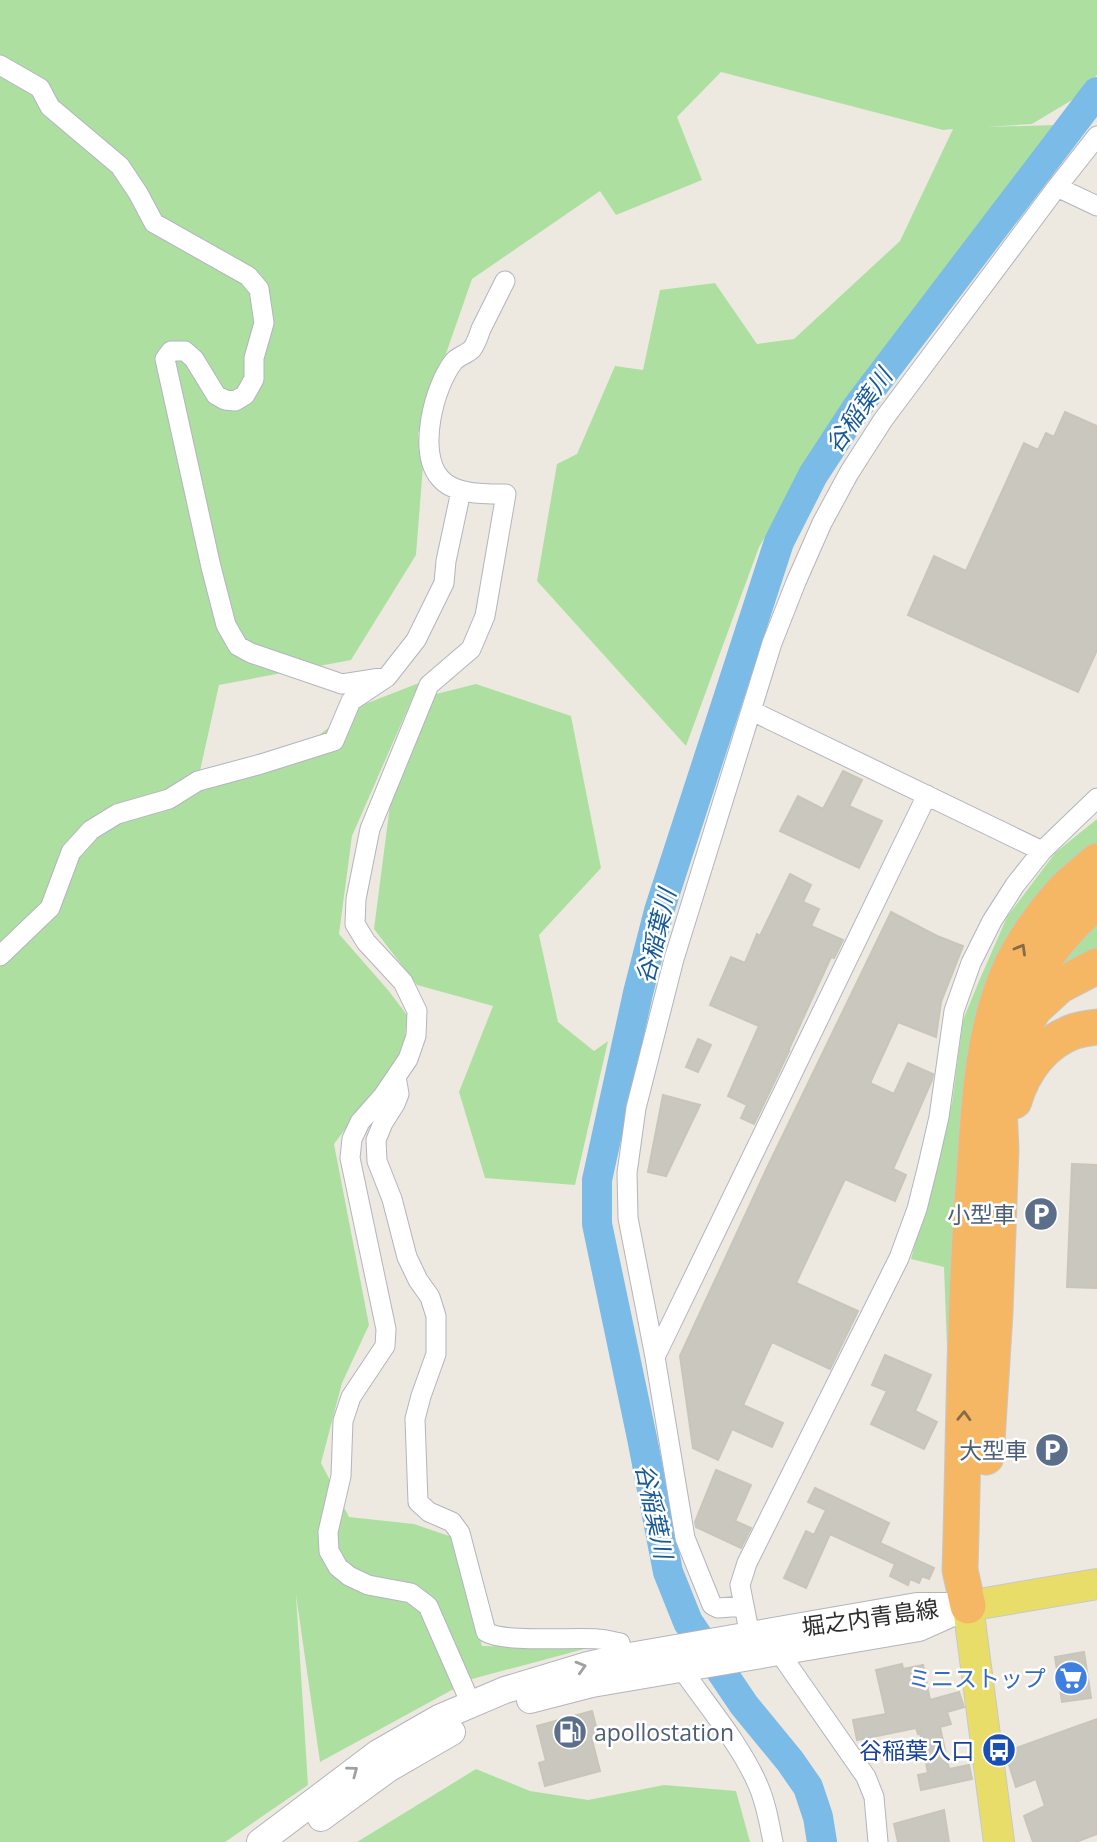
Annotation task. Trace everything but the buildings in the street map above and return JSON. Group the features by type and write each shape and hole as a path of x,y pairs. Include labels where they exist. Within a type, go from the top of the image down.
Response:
{"highway":[{"path":"968,1605 980,1564 995,1313 988,1148 981,1083 985,1049 994,1012 1009,971 1025,942 1064,890 1097,861"},
{"path":"981,1083 1002,1027 1030,978 1058,941 1097,902"},
{"path":"968,1605 960,1570 969,1236 1007,1065 1016,1040 1034,1009 1059,986 1097,966"},
{"path":"988,1148 1026,1070 1046,1048 1073,1032 1097,1027"}],"main road":[{"path":"999,1842 968,1605 1097,1584"},
{"name":"堀之内青島線","path":"289,1842 388,1769 459,1729 515,1704 751,1644 917,1606 968,1605"},
{"name":"堀之内青島線","path":"260,1842 378,1753 439,1718 471,1704 505,1690 624,1657 686,1660"}],"street":[{"path":"0,65 40,88 50,107 120,166 154,223 248,276 259,289 264,323 254,358 254,379 245,395 235,401 216,395 194,359 185,351 171,351 166,359 211,567 226,625 238,646 251,653 342,684 387,677"},
{"path":"744,1606 718,1608 712,1605 685,1538 655,1357 628,1218 627,1173 636,1108 674,959 772,643 822,523 849,473 883,420 1097,136"},
{"path":"1057,187 1097,206"},
{"path":"471,1704 428,1606 411,1593 368,1585 349,1576 338,1567 329,1551 328,1532 341,1476 343,1421 351,1397 385,1346 386,1329 351,1158 352,1139 360,1122 383,1096 408,1059 416,1036 417,1011 403,982 366,942 355,924 356,898 370,830 429,685 471,649 485,617 506,494 461,491 440,480 430,462 429,432 436,397 449,368 456,358 472,349 505,281"},
{"path":"0,956 50,908 71,852 91,830 117,814 169,799 198,781 334,741 351,701 387,677 416,640 444,583 461,491"},
{"path":"752,711 1042,851"},
{"path":"655,1357 927,795"},
{"path":"878,1842 874,1797 866,1777 751,1644 740,1585 747,1563 899,1258 917,1209 939,1117 954,1011 971,963 992,921 1015,885 1042,851 1097,798"},
{"path":"396,1077 399,1094 376,1140 377,1161 392,1199 407,1257 430,1297 436,1316 436,1353 415,1419 418,1502 429,1513 452,1522 460,1533 486,1632 493,1636 601,1639 620,1643 624,1657"},
{"path":"686,1660 758,1784 767,1808 773,1842"}],"green space":[{"path":"0,0 1097,0 1097,75 1077,97 1032,124 986,127 1055,125 845,405 759,547 686,746 537,581 557,464 577,454 615,366 643,370 660,290 715,283 757,344 794,339 900,241 953,129 943,130 721,72 677,117 702,180 616,215 600,191 472,279 418,434 423,466 416,555 351,660 219,685 198,780 273,768 274,771 352,709 419,683 352,836 339,934 407,1015 404,1051 334,1144 369,1325 342,1383 321,1463 349,1517 414,1524 452,1537 482,1646 588,1648 472,1679 320,1762 296,1595 308,1785 225,1842 0,1842"},
{"path":"476,684 571,716 601,868 539,935 558,1022 594,1051 608,1041 575,1185 485,1178 459,1092 493,1006 417,985 374,929 390,805 436,694"},
{"path":"1097,819 1097,853 1064,883 950,1426 944,1267 911,1259 952,1103 963,1020 1007,917 1055,853"},
{"path":"1097,913 1097,960 1062,974 1053,956"},
{"path":"476,1769 530,1791 588,1800 664,1785 736,1791 750,1842 357,1842"}],"waterway":[{"name":"谷稲葉川","path":"822,1842 818,1817 808,1787 744,1705 688,1622 668,1572 597,1224 597,1180 659,911 779,542 813,475 858,406 1097,92"}],"place":[{"name":"小型車","path":"1041,1214"},
{"name":"大型車","path":"1052,1450"},
{"name":"ミニストップ","path":"1071,1678"},
{"name":"apollostation","path":"570,1732"},
{"name":"谷稲葉入口","path":"999,1750"}]}
